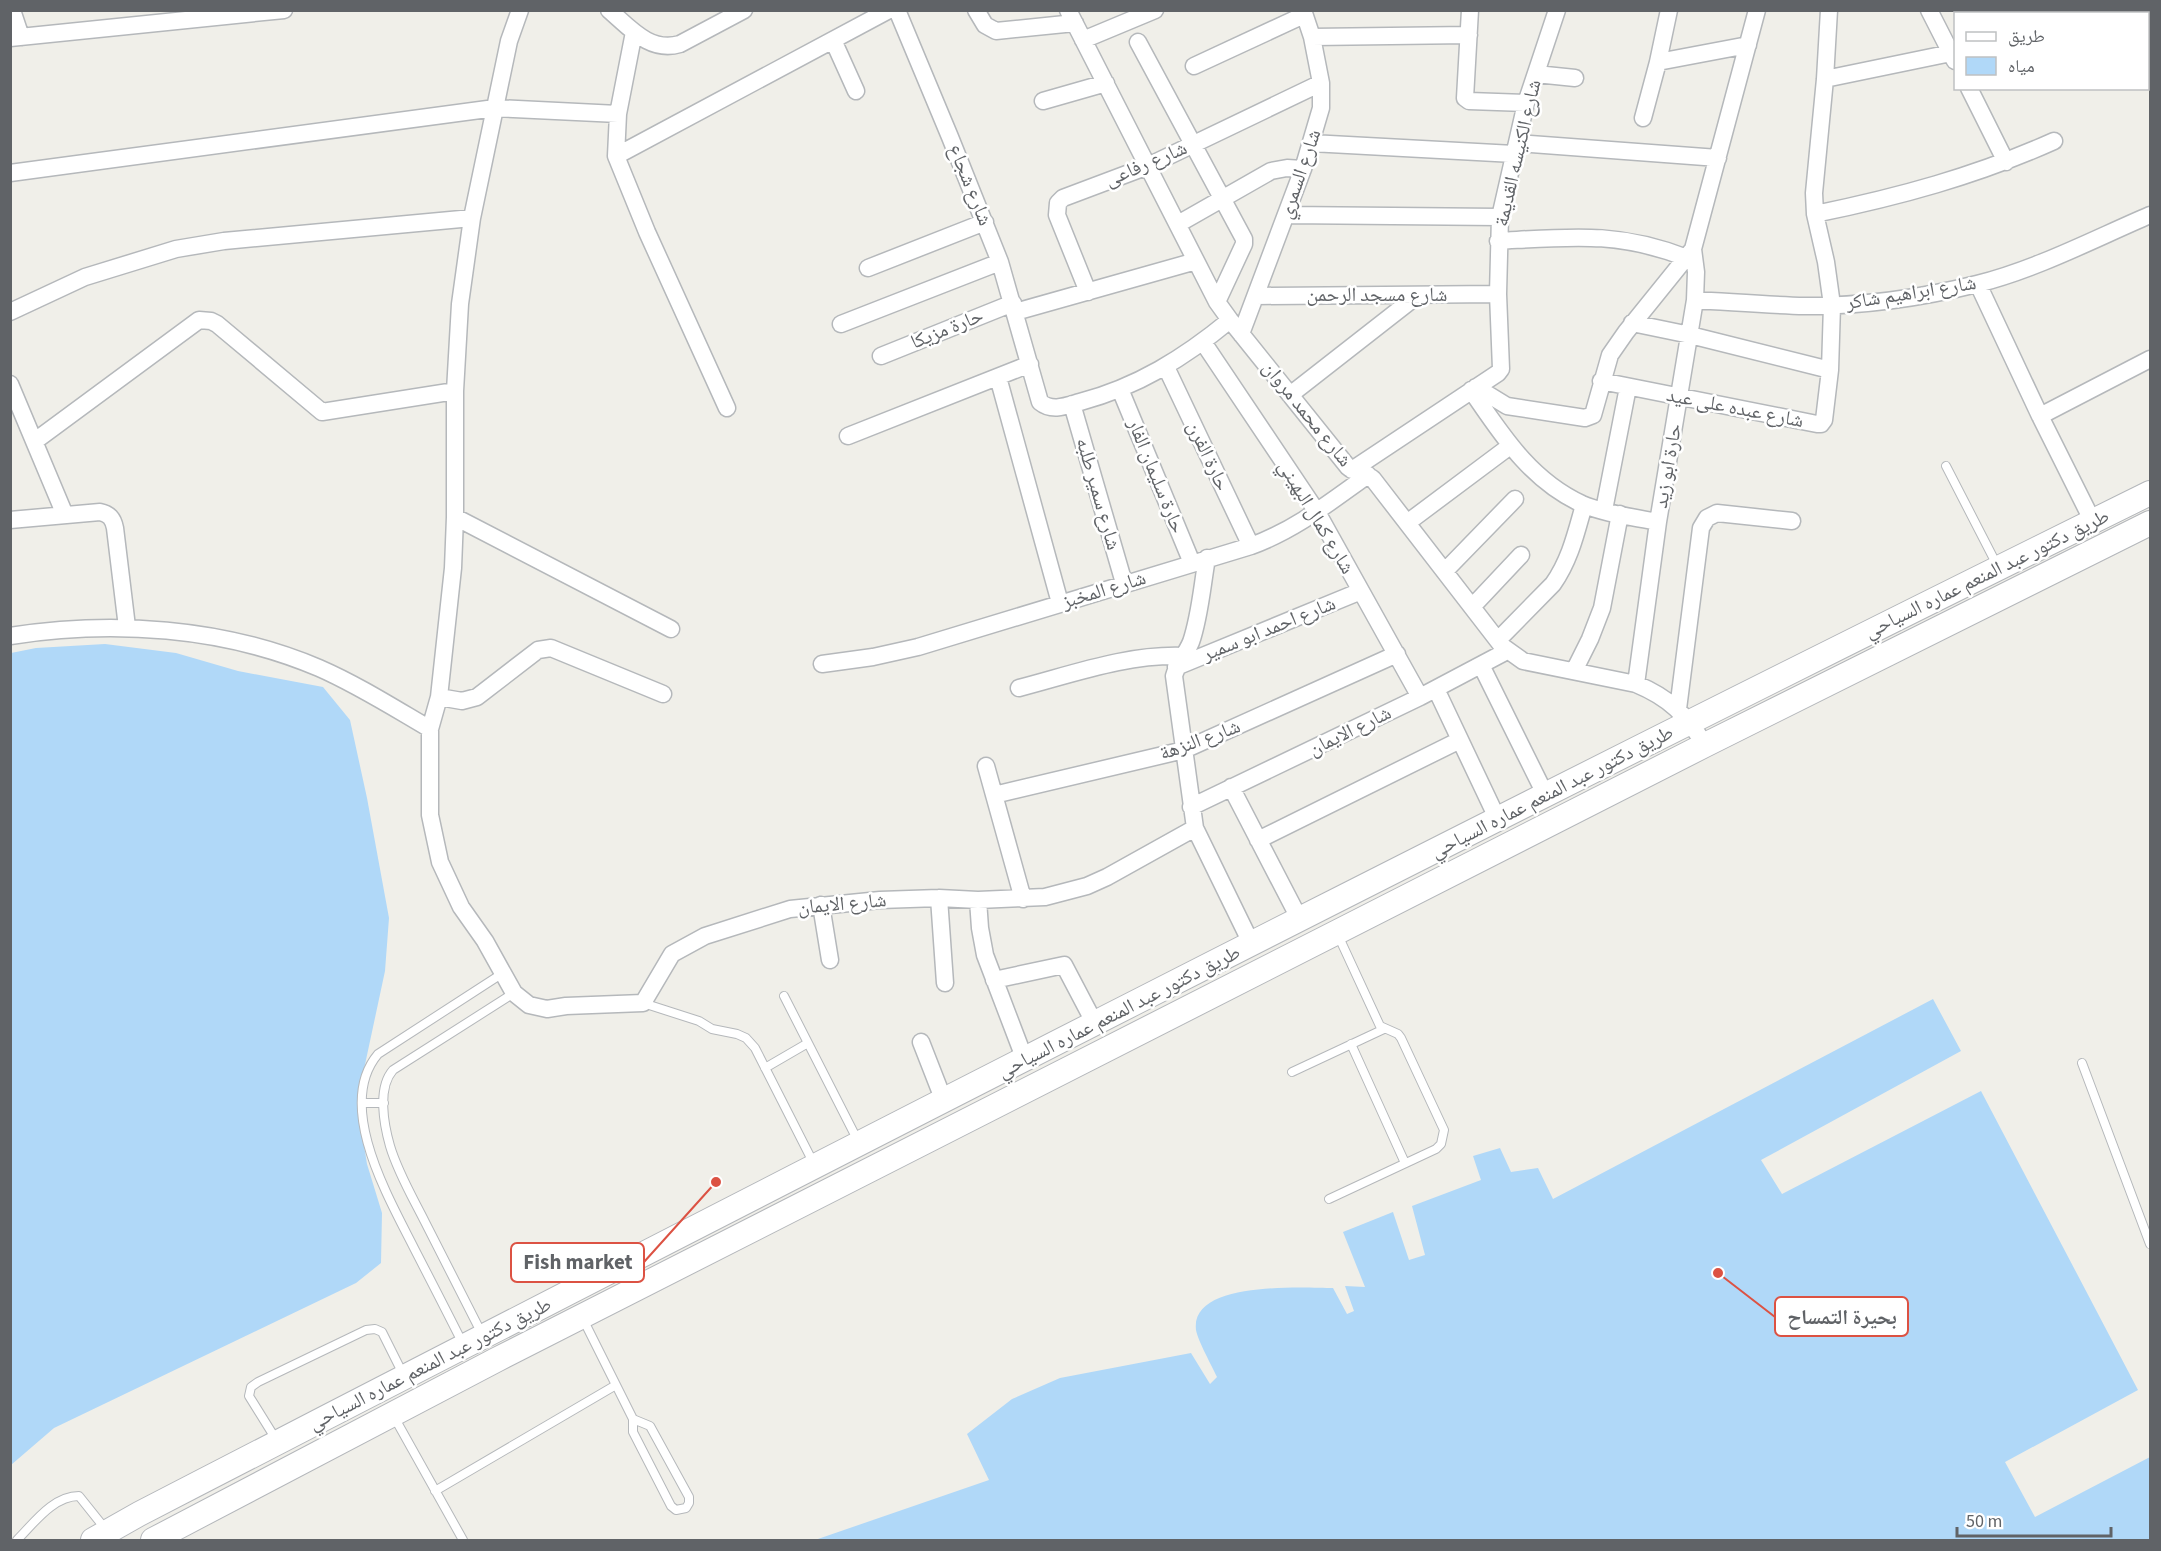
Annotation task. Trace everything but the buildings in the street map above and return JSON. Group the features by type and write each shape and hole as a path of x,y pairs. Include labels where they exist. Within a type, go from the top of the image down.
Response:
{"main road":[{"name":"طريق دكتور عبد المنعم عماره السياحي","path":"100,1536 278,1442 815,1167 1546,796 1684,715 1998,568 2151,493"},
{"name":"طريق دكتور عبد المنعم عماره السياحي","path":"153,1540 582,1316 1706,745 2151,523"}],"street":[{"path":"12,10 16,37 282,11"},
{"path":"520,10 509,41 472,218 460,304 455,391 453,568 439,697 430,729 430,815 440,862 461,907 485,941 514,993 529,1005 547,1009 566,1006 643,1003"},
{"path":"609,10 634,32 651,43 671,47 744,10"},
{"path":"616,156 889,10"},
{"name":"شارع شجاع","path":"897,10 1000,262 1040,402 1051,408 1120,389 1166,367 1230,320"},
{"path":"976,10 985,25 996,31 1071,17"},
{"path":"1083,40 1155,10"},
{"path":"1470,10 1464,95 1467,100 1526,103"},
{"name":"شارع الكنيسه القديمة","path":"1352,470 1501,369 1498,294 1500,217 1526,103 1557,10"},
{"path":"1643,118 1669,10"},
{"path":"1473,389 1507,406 1585,418 1593,415 1610,355 1632,323 1690,254 1757,10"},
{"name":"شارع عبده على عيد","path":"1601,381 1816,424 1821,424 1824,420 1830,370 1832,305 1826,262 1815,214 1814,193 1829,10"},
{"path":"1825,79 1953,57 1929,10"},
{"path":"1194,66 1303,13"},
{"name":"شارع السمري","path":"1241,334 1303,169 1321,108 1321,83 1312,37 1303,13"},
{"name":"شارع محمد مروان","path":"1071,17 1217,302 1352,470 1368,475 1502,645 1523,661 1636,684 1651,690 1684,715 1706,745"},
{"path":"634,32 618,114 616,156 647,232 728,408"},
{"path":"1312,37 1469,35"},
{"path":"833,40 856,91"},
{"path":"1138,42 1243,236 1244,244 1217,302"},
{"path":"1658,62 1748,45"},
{"path":"1536,74 1575,78"},
{"path":"1043,101 1106,83"},
{"name":"شارع رفاعى","path":"1088,292 1056,215 1058,203 1063,198 1148,166 1321,83"},
{"path":"1970,90 2006,162"},
{"path":"10,173 495,108 618,114"},
{"path":"1815,214 1880,201 1933,186 2006,162 2054,141"},
{"path":"1311,143 1516,148 1718,158"},
{"path":"1178,224 1271,171 1287,168 1303,169"},
{"name":"شارع ابراهيم شاكر","path":"1695,300 1832,305 1901,299 1978,284 2023,268 2151,214"},
{"path":"1286,215 1500,217"},
{"path":"10,312 85,277 176,249 224,241 472,218"},
{"path":"868,268 985,222"},
{"path":"1498,241 1601,237 1690,254"},
{"name":"حارة ابو زيد","path":"1636,684 1658,522 1681,397 1695,300 1696,272 1690,254"},
{"name":"حارة مزيكا","path":"882,356 1014,308 1088,292 1196,261"},
{"path":"841,324 1000,262"},
{"path":"1978,284 2093,522"},
{"name":"شارع مسجد الرحمن","path":"1256,296 1498,294"},
{"path":"1290,395 1418,295"},
{"path":"34,441 199,320 217,324 322,412 455,391"},
{"path":"1632,323 1830,370"},
{"name":"شارع كمال البهيني","path":"1203,342 1317,512 1420,697"},
{"path":"2040,416 2151,359"},
{"path":"848,436 1030,364"},
{"name":"حارة الفرن","path":"1166,367 1251,546"},
{"path":"998,377 1060,603"},
{"path":"10,384 65,515"},
{"path":"1574,671 1602,608 1628,387"},
{"name":"حارة سليمان الفار","path":"1120,389 1199,560"},
{"path":"1473,389 1510,446 1536,474 1551,486 1584,505 1658,522"},
{"name":"شارع سمير طلبه","path":"1072,404 1124,583"},
{"path":"1407,523 1510,446"},
{"name":"شارع المخبز","path":"822,664 907,650 1251,546 1285,532 1368,475"},
{"path":"1445,571 1515,499"},
{"name":"شارع الايمان","path":"1191,807 1420,697 1481,665 1502,645 1553,584 1570,554 1584,505"},
{"path":"10,520 100,512 108,514 114,520 128,627"},
{"path":"1684,715 1701,528 1707,518 1717,513 1792,521"},
{"path":"455,517 671,629"},
{"path":"1472,607 1521,555"},
{"path":"1199,560 1194,632 1174,676 1191,807 1195,828 1252,945"},
{"name":"شارع احمد ابو سمير","path":"1180,662 1361,591"},
{"path":"10,636 49,630 128,627 209,636 274,651 318,668 355,685 430,729"},
{"path":"439,697 462,701 477,697 538,650 546,648 551,648 663,694"},
{"name":"شارع النزهة","path":"994,795 1184,750 1397,654"},
{"path":"1019,688 1126,660 1164,656 1180,662"},
{"path":"1481,665 1546,796"},
{"path":"1436,689 1498,820"},
{"path":"1258,840 1460,740"},
{"path":"986,766 1023,899"},
{"path":"1231,788 1300,920"},
{"name":"شارع الايمان","path":"643,1003 672,954 705,936 790,909 880,900 1045,897 1087,886 1107,877 1195,828"},
{"path":"939,898 945,982"},
{"path":"978,900 983,946 1025,1060"},
{"path":"821,905 830,960"},
{"path":"994,980 1064,965 1095,1024"},
{"path":"921,1042 944,1101"}],"lane":[{"path":"1946,466 1998,568"},
{"path":"1329,1199 1436,1149 1441,1144 1444,1130 1401,1038 1393,1031 1384,1029 1377,1021 1337,932"},
{"path":"474,1342 393,1207 370,1155 364,1124 363,1102 367,1072 378,1054 503,973"},
{"path":"474,1342 391,1148 386,1129 384,1103 387,1079 393,1070 514,993"},
{"path":"784,996 860,1144"},
{"path":"643,1003 699,1021 712,1029 746,1038 755,1048 815,1167"},
{"path":"1292,1072 1384,1029"},
{"path":"765,1068 808,1043"},
{"path":"1351,1044 1405,1163"},
{"path":"2082,1063 2151,1245"},
{"path":"363,1102 384,1103"},
{"path":"582,1316 633,1419 633,1432 671,1506 676,1510 686,1508 689,1497 650,1426 633,1419"},
{"path":"278,1442 249,1396 251,1387 258,1382 366,1330 375,1329 382,1332 405,1377"},
{"path":"435,1491 616,1385"},
{"path":"393,1414 463,1540"},
{"path":"17,1540 51,1507 69,1496 79,1496 100,1536"}],"water":[{"path":"105,644 176,653 238,671 323,687 350,720 389,918 385,971 357,1102 367,1164 382,1213 381,1263 356,1283 54,1428 11,1465 11,653 36,648"},
{"path":"1933,999 1961,1051 1761,1160 1782,1194 1981,1091 2138,1390 2005,1462 2035,1517 2150,1457 2150,1540 815,1540 989,1480 967,1434 1012,1399 1060,1378 1191,1353 1210,1384 1217,1377 1196,1330 1199,1314 1211,1302 1251,1290 1333,1288 1347,1314 1354,1311 1345,1286 1365,1287 1343,1232 1393,1212 1409,1260 1425,1255 1412,1206 1481,1180 1473,1156 1500,1148 1511,1172 1538,1168 1553,1199"}],"place":[{"name":"Fish market","path":"716,1182"},
{"name":"بحيرة التمساح","path":"1718,1273"}]}
